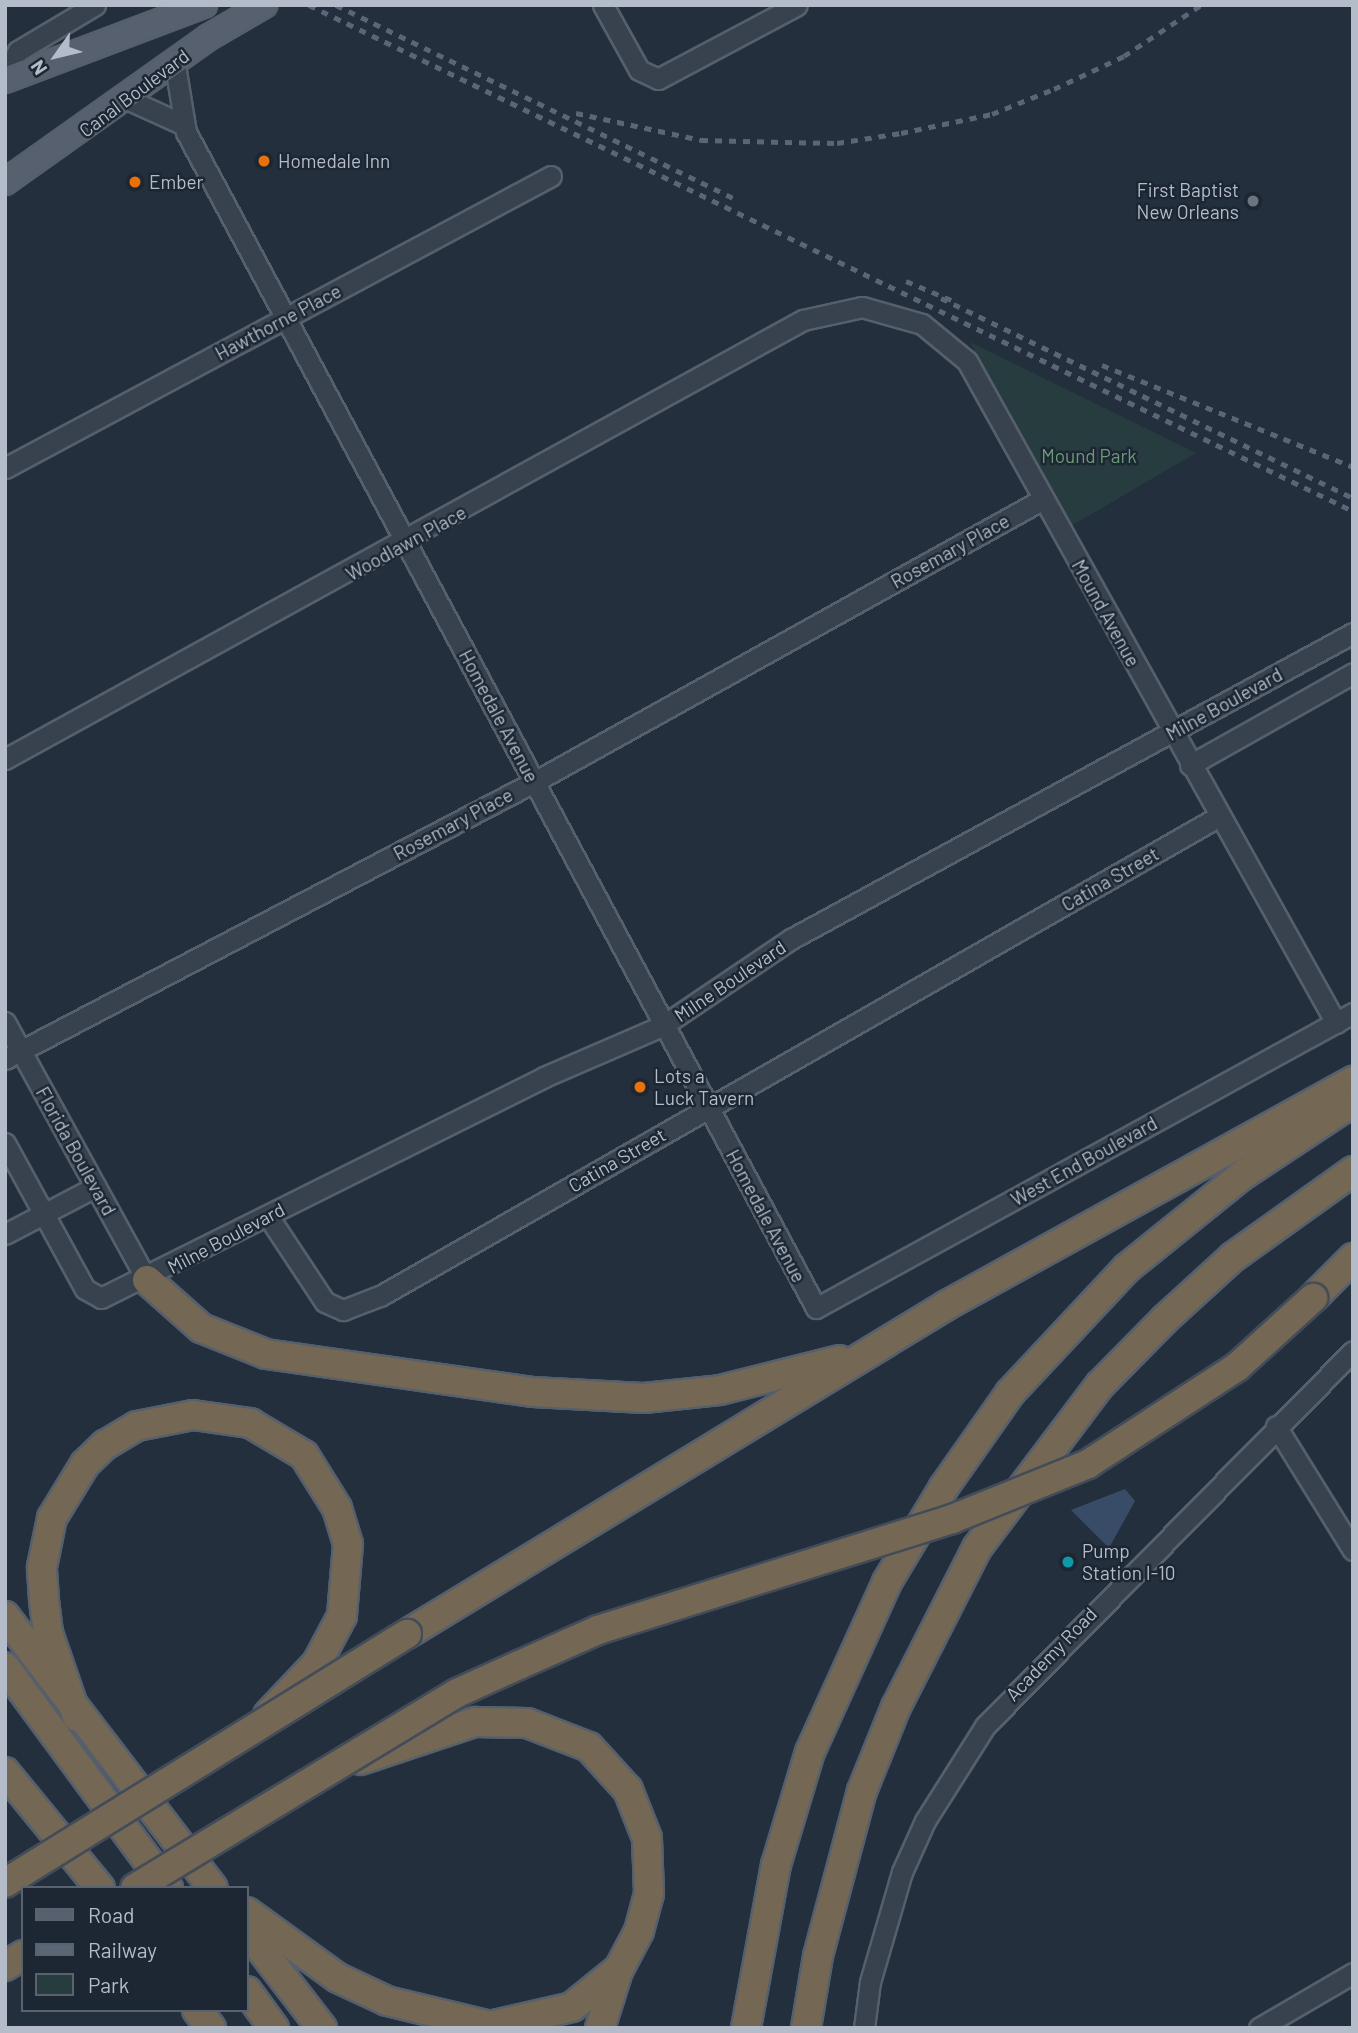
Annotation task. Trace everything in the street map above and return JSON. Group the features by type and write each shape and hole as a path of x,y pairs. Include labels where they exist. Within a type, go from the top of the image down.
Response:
{"highway":[{"path":"5,1883 263,1720 875,1348 1353,1081"},
{"path":"746,2028 776,1865 810,1752 881,1594 944,1487 1010,1393 1127,1268 1189,1214 1353,1102"},
{"path":"806,2028 818,1956 862,1791 906,1684 977,1548 1100,1385 1165,1319 1233,1257 1353,1171"},
{"path":"138,1886 457,1693 598,1630 952,1519 1088,1464 1237,1367 1353,1258"},
{"path":"147,1280 201,1328 266,1354 533,1392 644,1398 720,1390 875,1348"},
{"path":"77,1717 48,1633 42,1567 52,1518 68,1487 105,1445 161,1419 223,1416 250,1423 304,1455 337,1508 348,1544 342,1616 317,1663 263,1720"},
{"path":"5,1616 77,1717 205,1878"},
{"path":"5,1667 167,1886"},
{"path":"323,1776 475,1722 548,1729 589,1747 628,1790 647,1838 650,1868 639,1931 619,1969 600,2028"},
{"path":"5,1772 98,1886"},
{"path":"248,1913 315,1963 374,1995 490,2026 572,2007 619,1969"},
{"path":"248,1932 323,2028"},
{"path":"5,1966 21,1956"},
{"path":"248,1993 274,2028"},
{"path":"187,2012 195,2028"},
{"path":"199,2012 211,2028"}],"main road":[{"name":"Canal Boulevard","path":"5,77 204,5"},
{"name":"Canal Boulevard","path":"5,182 264,5"}],"street":[{"path":"5,77 18,51 95,5"},
{"path":"603,5 639,70 657,79 797,5"},
{"name":"Homedale Avenue","path":"175,65 182,124 662,1027 816,1308"},
{"path":"127,99 182,124"},
{"name":"Hawthorne Place","path":"5,467 551,176"},
{"name":"Mound Avenue","path":"803,320 862,307 922,324 954,345 986,390 1043,499 1173,733 1216,818 1336,1023"},
{"name":"Woodlawn Place","path":"5,759 407,543 803,320"},
{"name":"Rosemary Place","path":"13,1055 534,782 1043,499"},
{"name":"Milne Boulevard","path":"43,1214 93,1296 147,1280 544,1077 662,1027 792,939 1353,633"},
{"name":"Milne Boulevard","path":"1190,765 1353,673"},
{"name":"Catina Street","path":"268,1216 309,1285 343,1310 380,1296 1216,818"},
{"name":"West End Boulevard","path":"816,1308 1353,1013"},
{"name":"Florida Boulevard","path":"5,1023 13,1055 95,1187 147,1280"},
{"path":"5,1143 43,1214"},
{"path":"5,1234 95,1187"},
{"name":"Academy Road","path":"864,2028 870,1982 902,1872 954,1769 1011,1695 1353,1351"},
{"path":"1276,1426 1353,1550"},
{"path":"1259,2028 1353,1973"}],"green space":[{"name":"Mound Park","path":"970,342 1196,453 1071,526"}],"water":[{"path":"1125,1489 1135,1501 1109,1548 1071,1510"}],"railway":[{"path":"309,5 1353,511"},
{"path":"336,5 733,198"},
{"path":"576,113 701,140 837,143 901,133 992,114 1054,89 1124,56 1201,5"},
{"path":"906,281 951,300"},
{"path":"941,298 1353,498"},
{"path":"1102,365 1353,467"}],"place":[{"name":"Homedale Inn","path":"264,161"},
{"name":"Ember","path":"135,182"},
{"name":"First Baptist New Orleans","path":"1253,201"},
{"name":"Lots a Luck Tavern","path":"640,1087"},
{"name":"Pump Station I-10","path":"1068,1562"}]}
